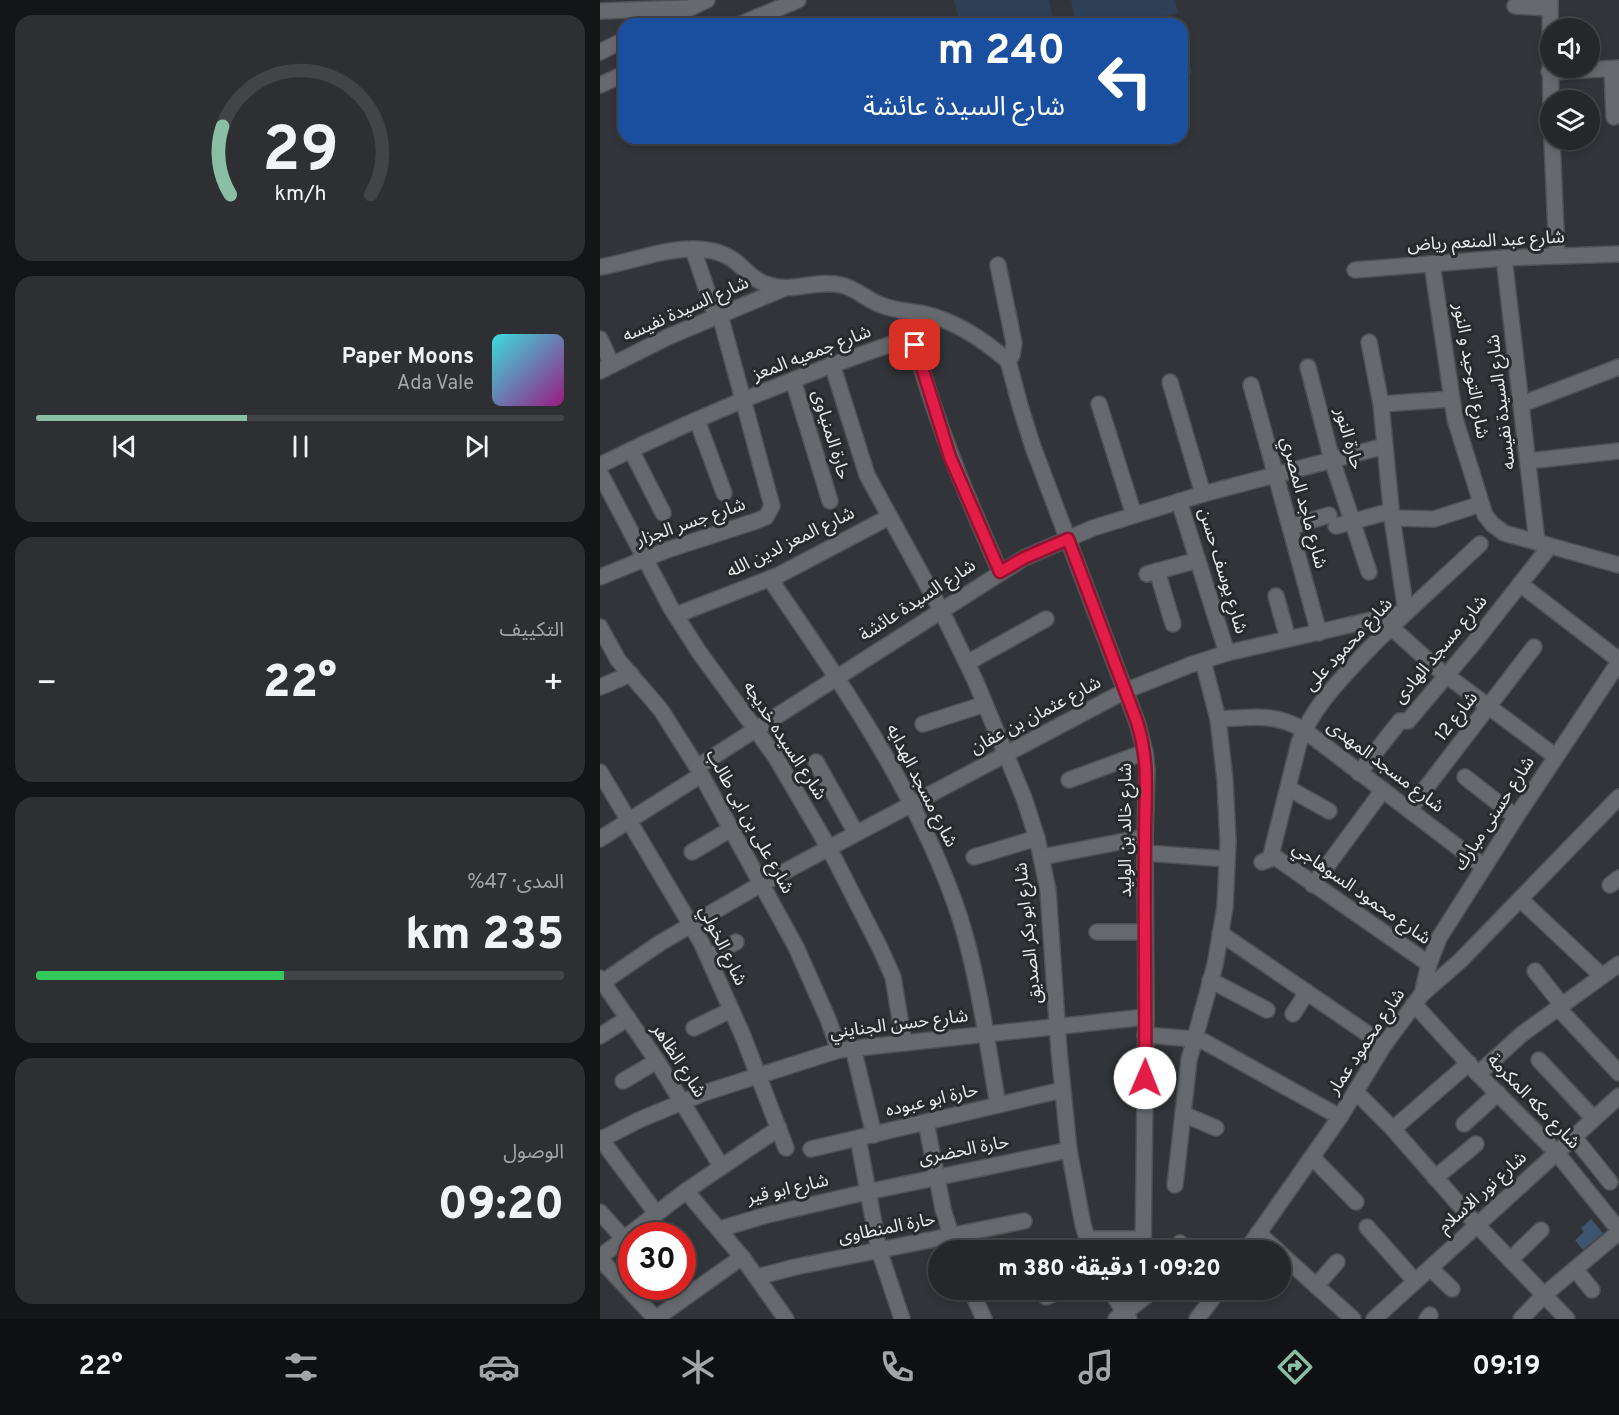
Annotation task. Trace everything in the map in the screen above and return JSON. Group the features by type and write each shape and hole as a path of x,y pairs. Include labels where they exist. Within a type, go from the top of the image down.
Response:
{"street":[{"path":"669,18 707,0"},
{"path":"755,18 798,0"},
{"path":"1515,6 1550,4"},
{"path":"600,11 689,8"},
{"path":"600,52 618,43"},
{"path":"1600,69 1615,68 1614,117"},
{"path":"600,85 618,77"},
{"path":"1552,150 1557,256"},
{"path":"600,267 650,254 693,249 722,253 736,261 757,281 772,286 840,284 884,306 944,320 989,345 1008,361 1012,355 1014,343 998,265"},
{"name":"شارع جسر الجزار","path":"600,578 645,559 766,517 772,506 718,316 693,249"},
{"name":"شارع عبد المنعم رياض","path":"1355,270 1504,258 1619,254"},
{"name":"شارع السيدة نفيسه","path":"1504,258 1528,461 1544,544"},
{"name":"شارع التوحيد و النور","path":"1432,264 1457,428 1481,504 1492,524 1504,533 1619,566"},
{"name":"شارع السيدة نفيسه","path":"606,368 670,336 788,286"},
{"path":"600,339 606,368"},
{"name":"شارع جمعيه المعز","path":"600,465 698,420 832,364 905,340 915,345 950,457 1000,572"},
{"path":"1369,342 1386,446 1392,514 1406,612"},
{"name":"شارع خالد بن الوليد","path":"1008,361 1024,418 1137,722 1145,752 1147,771 1146,1017 1142,1240"},
{"name":"شارع ابو بكر الصديق","path":"832,364 867,476 941,610 967,663 1029,809 1048,890 1062,1090 1069,1150 1088,1240"},
{"name":"حارة النور","path":"1308,367 1332,460 1369,572"},
{"path":"1522,404 1619,367"},
{"name":"حارة المنياوى","path":"793,380 830,501"},
{"path":"1170,382 1203,494"},
{"name":"شارع ماجد المصري","path":"1251,384 1318,633"},
{"path":"1380,405 1452,399"},
{"path":"1099,404 1134,515"},
{"path":"698,420 724,493"},
{"name":"شارع السيدة عائشة","path":"600,839 756,729 1024,558 1093,528 1179,501 1386,446"},
{"path":"631,450 663,513"},
{"path":"1528,461 1619,451"},
{"name":"شارع السيده خديجه","path":"600,473 676,615 699,651 775,756 829,848 893,977 904,1043"},
{"name":"شارع يوسف حسن","path":"1179,501 1227,654"},
{"path":"1290,527 1392,514 1434,519 1481,504"},
{"name":"شارع المعز لدين الله","path":"676,615 770,579 889,517"},
{"name":"شارع محمود على","path":"1267,859 1304,730 1320,702 1390,627 1480,544"},
{"name":"شارع مسجد الهادى","path":"1359,772 1400,721 1408,721 1446,676 1520,584 1544,544"},
{"path":"1173,624 1152,572 1198,560"},
{"name":"شارع مسجد الهدايه","path":"770,579 837,677 880,746 911,804 940,867 960,919 973,965 998,1105"},
{"path":"1520,584 1619,661"},
{"path":"1276,596 1288,639"},
{"name":"شارع عثمان بن عفان","path":"601,981 660,943 761,884 1125,691 1227,654 1406,612"},
{"path":"967,663 1046,619"},
{"name":"شارع على بن ابى طالب","path":"600,627 618,660 661,710 699,771 796,947 828,1019 846,1049 874,1135"},
{"path":"1390,627 1446,676 1555,756"},
{"name":"شارع 12","path":"1409,810 1534,647"},
{"path":"1175,1185 1190,1060 1225,907 1227,859 1225,780 1218,719 1203,661"},
{"name":"شارع حسنى مبارك","path":"1418,999 1439,938 1555,756 1619,661"},
{"path":"600,687 631,674"},
{"path":"923,724 985,704"},
{"name":"شارع مسجد المهدى","path":"1218,719 1270,717 1288,721 1304,730 1485,867"},
{"path":"1070,780 1145,752"},
{"path":"816,762 856,833"},
{"name":"شارع الخولي","path":"600,772 692,924 758,1074 786,1148"},
{"path":"1465,777 1516,817"},
{"path":"1288,788 1329,811"},
{"path":"1313,885 1383,790"},
{"name":"شارع محمود عمار","path":"1253,1240 1340,1117 1384,1045 1418,999 1460,961 1619,797"},
{"path":"692,852 731,829"},
{"path":"974,857 1037,838"},
{"path":"1042,857 1145,845 1227,859"},
{"name":"شارع محمود السوهاجي","path":"1267,859 1313,885 1429,964"},
{"path":"1520,899 1602,976"},
{"path":"1096,932 1145,932"},
{"path":"1220,933 1384,1045"},
{"path":"708,957 736,942"},
{"path":"1393,1129 1619,964"},
{"path":"1535,971 1560,1006 1619,1073"},
{"path":"1210,980 1266,1010"},
{"name":"شارع الظاهر","path":"601,981 657,1061 721,1166"},
{"path":"1293,1014 1308,992"},
{"name":"شارع مكه المكرمة","path":"1418,999 1473,1069 1556,1152 1619,1231"},
{"path":"694,1028 731,1010"},
{"name":"شارع حسن الجنايني","path":"600,1139 682,1101 758,1074 846,1049 1146,1017"},
{"path":"600,1036 628,1018"},
{"path":"1145,1035 1194,1039 1216,1048 1340,1117"},
{"path":"1539,1060 1594,1119"},
{"path":"623,1082 657,1061"},
{"name":"حارة ابو عبوده","path":"812,1149 1062,1090"},
{"path":"1356,1092 1393,1129 1477,1225 1567,1319"},
{"path":"1464,1124 1498,1093"},
{"name":"شارع نور الاسلام","path":"1374,1319 1619,1096"},
{"path":"1183,1114 1216,1128"},
{"path":"926,1122 935,1177 952,1240"},
{"path":"645,1222 721,1166 779,1128"},
{"path":"1574,1137 1610,1182"},
{"path":"858,1138 879,1250 902,1319"},
{"path":"600,1139 656,1213"},
{"path":"1435,1178 1476,1144"},
{"name":"حارة الحضرى","path":"867,1192 1069,1150"},
{"path":"1312,1157 1356,1202"},
{"path":"686,1191 742,1257 786,1319"},
{"name":"شارع ابو قير","path":"720,1229 757,1217 867,1192"},
{"path":"600,1212 618,1232"},
{"name":"حارة المنطاوى","path":"757,1277 795,1267 1024,1221"},
{"path":"1367,1227 1415,1281"},
{"path":"1510,1260 1541,1230"},
{"path":"1521,1319 1544,1295 1619,1231"},
{"path":"1258,1233 1266,1240"},
{"path":"618,1244 600,1258 656,1319 742,1257"},
{"path":"1316,1286 1337,1262"},
{"path":"1291,1263 1353,1319"},
{"path":"1430,1268 1452,1289"},
{"path":"1575,1269 1592,1290"},
{"path":"975,1300 984,1319"},
{"path":"1115,1300 1123,1317 1142,1300"},
{"path":"1197,1319 1211,1300"}],"shaded area":[{"path":"954,0 1049,0 1053,18 958,18"},
{"path":"1071,0 1175,0 1178,13 1156,18 1075,18"},
{"path":"1188,54 1192,73 1188,74"}],"building":[{"path":"1591,1219 1603,1233 1583,1250 1575,1240 1584,1232 1581,1228"}],"route":[{"path":"915,345 950,457 1000,572 1024,558 1068,539 1142,737 1147,771 1144,837 1146,853 1145,1078"}]}
